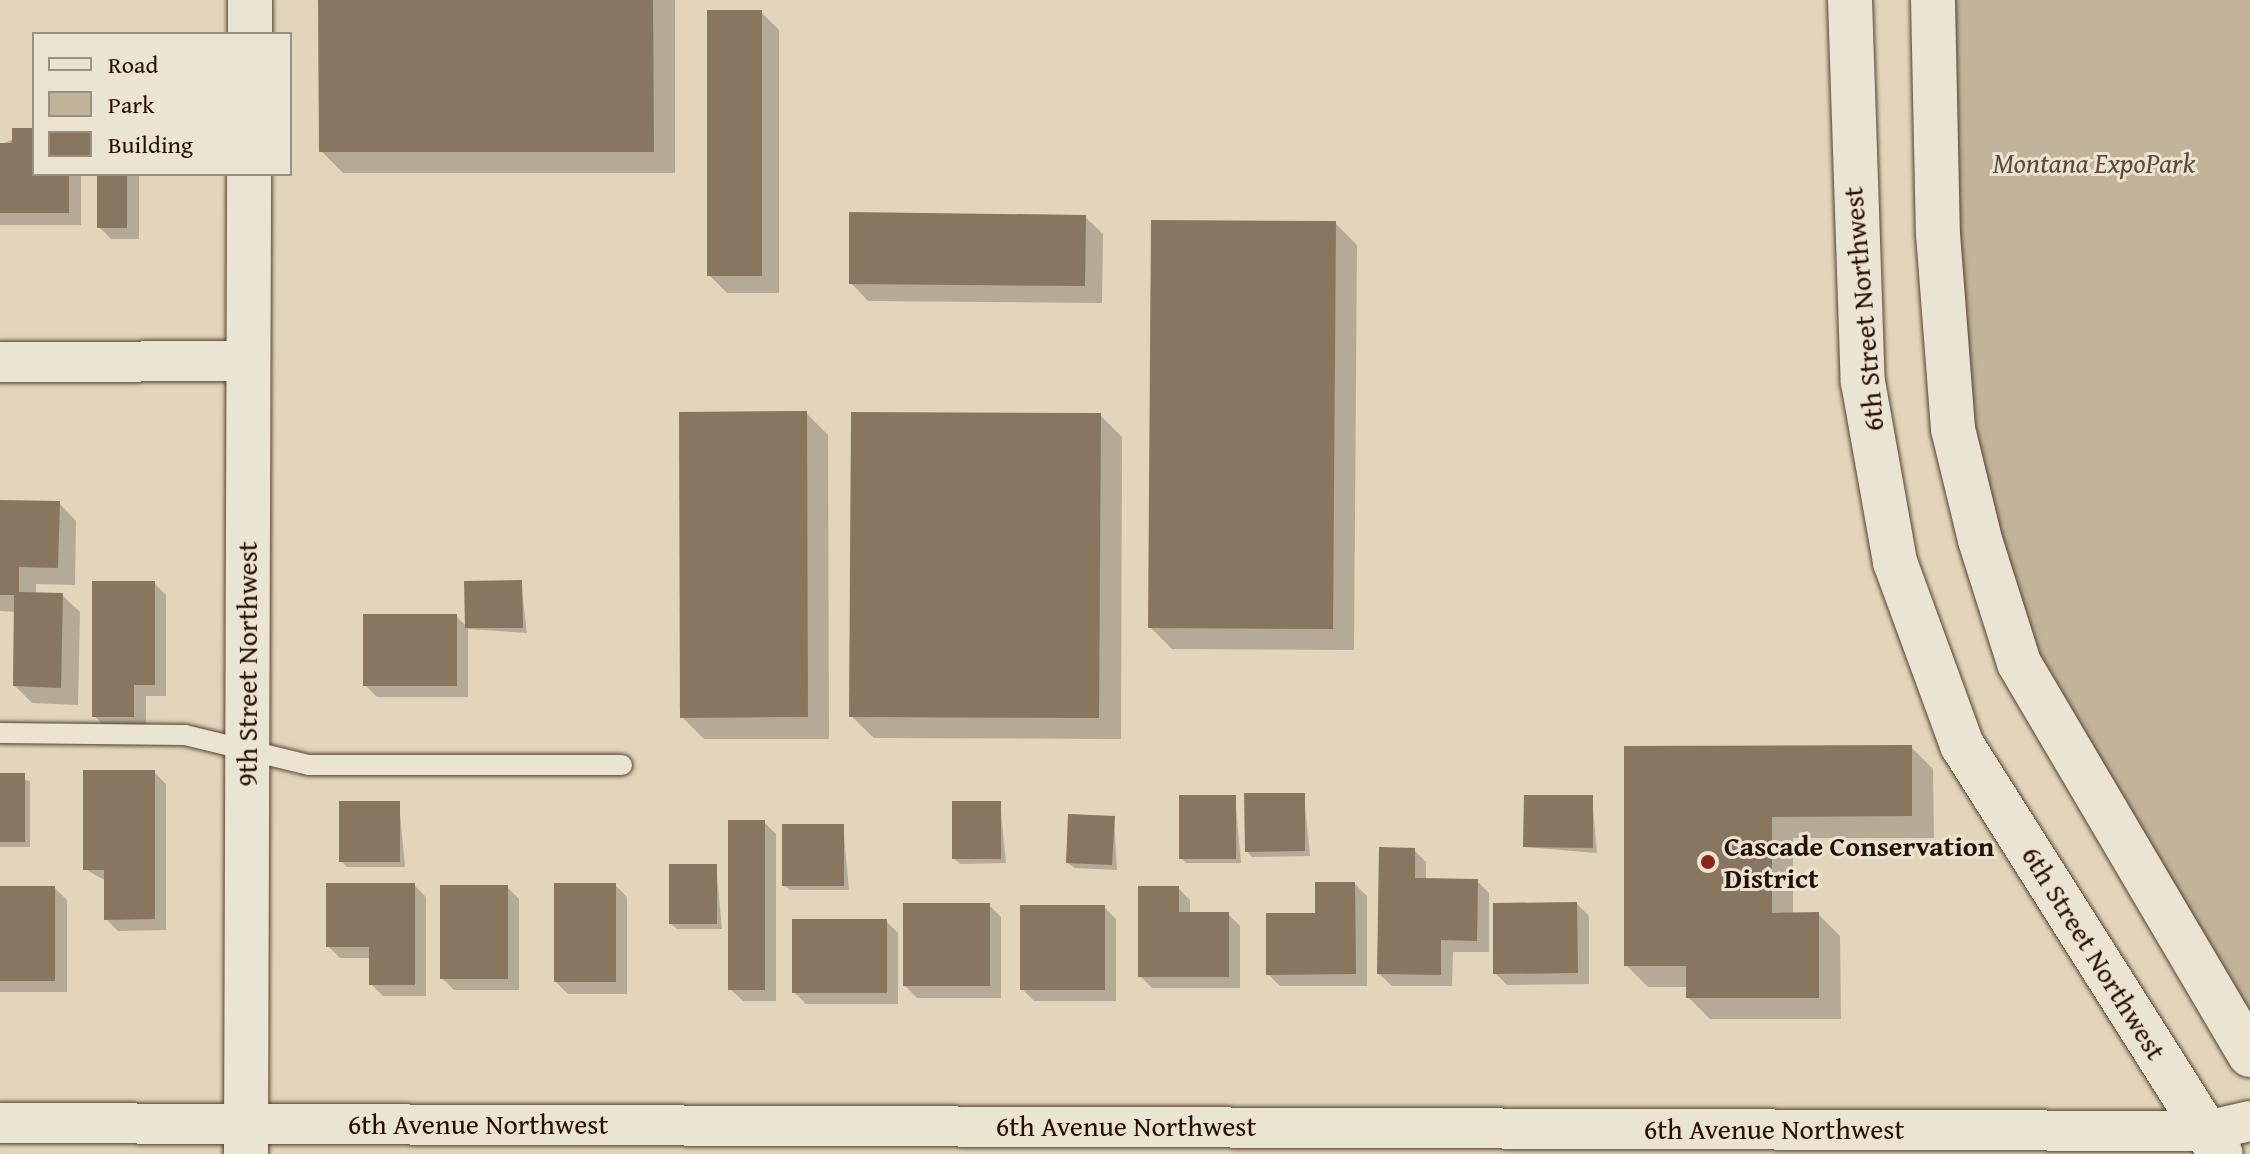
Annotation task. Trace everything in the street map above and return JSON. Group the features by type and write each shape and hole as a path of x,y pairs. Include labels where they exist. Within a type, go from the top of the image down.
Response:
{"main road":[{"path":"250,0 250,32"},
{"name":"6th Street Northwest","path":"1850,0 1863,382 1895,562 1962,745 2213,1142"},
{"path":"1933,0 1938,234 1953,429 1980,540 2019,663 2250,1055"},
{"name":"9th Street Northwest","path":"246,1138 249,176"}],"street":[{"path":"0,362 247,361"},
{"name":"6th Avenue Northwest","path":"0,1123 246,1138 2213,1142 2250,1121"}],"lane":[{"path":"0,733 185,735 309,765 622,765"}],"green space":[{"name":"Montana ExpoPark","path":"1933,0 2250,0 2250,1055 2019,663 1980,540"}],"building":[{"path":"318,0 653,0 654,152 319,152"},
{"path":"707,10 762,10 762,276 707,276"},
{"path":"12,128 32,128 32,176 69,176 69,213 0,213 0,143 12,143"},
{"path":"97,176 127,176 127,228 97,228"},
{"path":"849,212 1086,215 1085,286 849,284"},
{"path":"1151,220 1336,221 1333,629 1148,628"},
{"path":"807,411 808,717 680,718 679,412"},
{"path":"851,412 1101,413 1099,718 849,717"},
{"path":"0,500 60,501 58,568 19,567 19,592 63,593 61,688 13,686 14,595 0,595"},
{"path":"522,580 523,628 465,628 464,581"},
{"path":"92,581 155,581 155,685 134,685 134,717 92,717"},
{"path":"363,614 457,614 457,686 363,686"},
{"path":"1912,745 1912,816 1772,817 1772,913 1819,912 1819,998 1686,998 1686,966 1624,966 1624,746"},
{"path":"83,770 155,770 155,919 104,920 104,870 83,870"},
{"path":"0,773 25,773 25,842 0,842"},
{"path":"1244,793 1305,793 1305,851 1245,852"},
{"path":"1179,795 1236,795 1236,859 1179,859"},
{"path":"1524,795 1593,795 1593,848 1523,847"},
{"path":"339,801 400,801 400,862 339,862"},
{"path":"952,801 1001,801 1001,859 952,859"},
{"path":"1068,814 1115,816 1112,865 1066,863"},
{"path":"728,820 765,820 765,990 728,990"},
{"path":"782,824 844,824 844,886 782,886"},
{"path":"1379,847 1415,848 1415,878 1478,879 1477,941 1441,940 1441,975 1377,974"},
{"path":"669,864 717,864 717,924 669,924"},
{"path":"1315,882 1355,882 1356,974 1266,975 1266,913 1315,913"},
{"path":"326,883 415,883 415,985 369,985 369,947 326,947"},
{"path":"554,883 616,883 616,982 554,982"},
{"path":"440,885 508,885 508,979 440,979"},
{"path":"0,886 55,886 55,981 0,981"},
{"path":"1138,886 1179,886 1179,912 1229,912 1229,977 1138,977"},
{"path":"1577,902 1578,973 1493,974 1493,903"},
{"path":"903,903 990,903 990,986 903,986"},
{"path":"1020,905 1105,905 1105,990 1020,990"},
{"path":"792,919 887,919 887,993 792,993"}],"place":[{"name":"Cascade Conservation District","path":"1708,862"}]}
